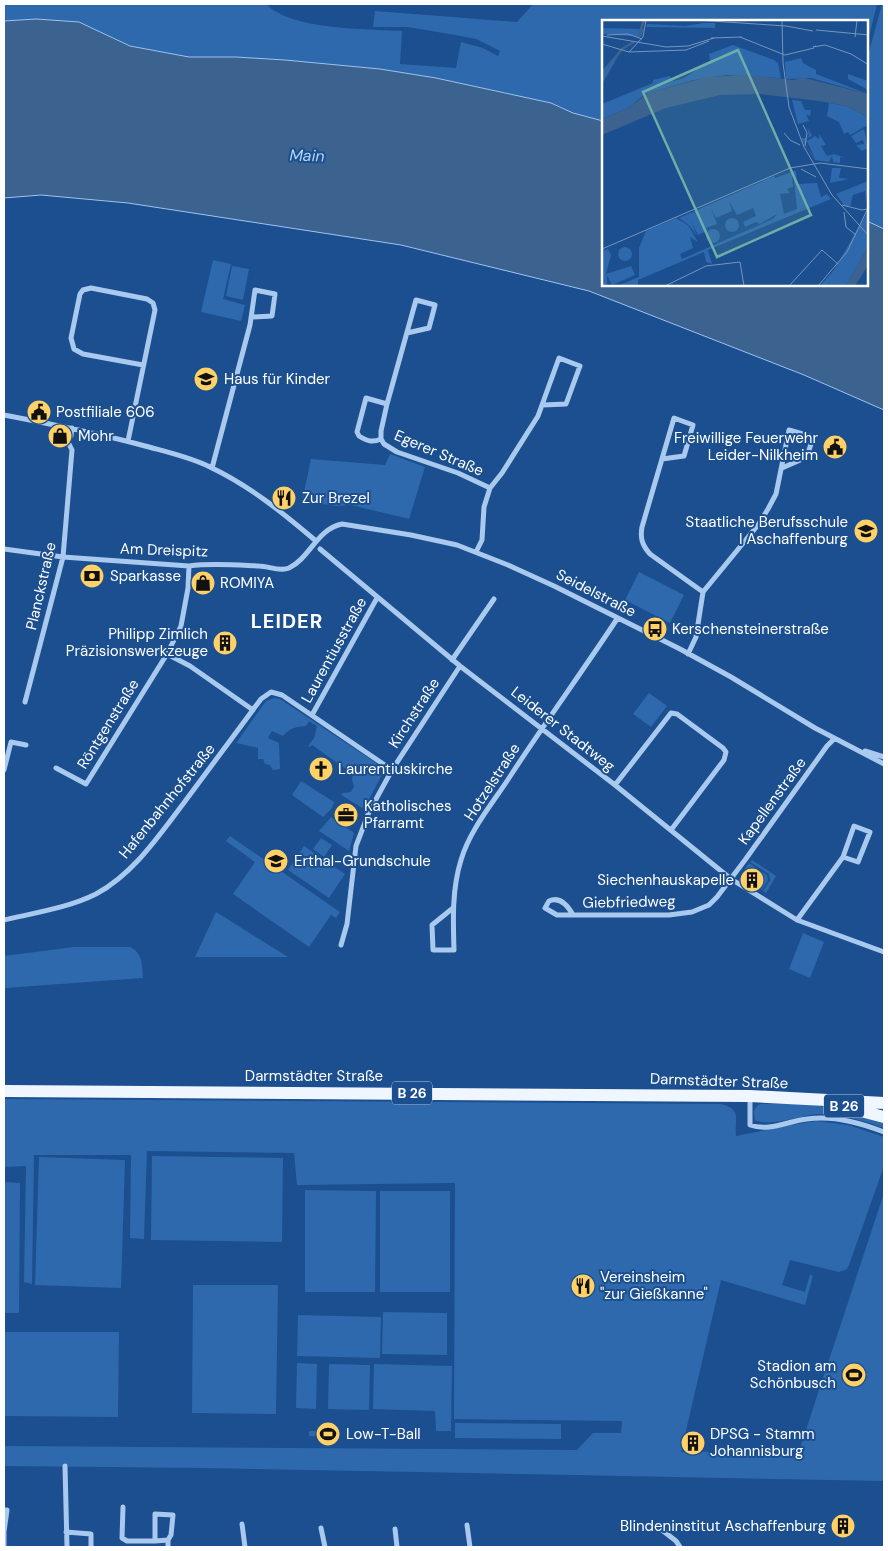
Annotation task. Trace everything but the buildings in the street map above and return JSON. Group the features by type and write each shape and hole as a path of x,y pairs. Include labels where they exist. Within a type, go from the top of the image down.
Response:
{"main road":[{"name":"Darmstädter Straße","path":"4,1091 750,1096 884,1103"},
{"name":"Darmstädter Straße","path":"803,1100 840,1105 884,1117"}],"street":[{"path":"128,441 155,310 153,303 147,299 91,288 83,290 80,294 71,338 74,349 82,354 143,365"},
{"path":"212,468 252,317 255,290 275,294 272,316 252,317"},
{"name":"Egerer Straße","path":"407,333 429,328 435,305 416,300 387,404 381,439 384,444 397,452 465,476 490,488"},
{"path":"476,552 482,540 484,507 490,488 538,416 559,358 580,366 566,404 543,405"},
{"name":"Egerer Straße","path":"381,439 374,442 366,440 359,436 357,432 366,398 387,404"},
{"path":"4,415 128,441 190,459 212,468 247,487 271,504 315,543"},
{"path":"662,459 684,456 693,425 674,418 642,526 640,536 650,554 703,592"},
{"path":"71,436 72,428"},
{"path":"688,654 696,637 703,592 758,525 776,494 789,430 813,437 807,457 782,468"},
{"name":"Planckstraße","path":"25,702 63,557 72,450 69,444"},
{"name":"Seidelstraße","path":"315,543 334,525 351,524 449,543 476,552 554,586 688,654 731,677 834,739 884,764"},
{"name":"Am Dreispitz","path":"4,549 63,557 189,566 253,566 286,569 291,567 315,543"},
{"name":"Leiderer Stadtweg","path":"320,549 452,660 615,785 731,879 797,920 884,952"},
{"name":"Röntgenstraße","path":"56,768 86,784 167,654 181,626 188,588 189,566"},
{"name":"Laurentiusstraße","path":"312,715 378,598"},
{"path":"452,660 494,599"},
{"name":"Hotzelstraße","path":"453,908 432,925 434,950 454,950 453,908 456,879 471,836 542,728 618,619"},
{"path":"167,654 190,666 253,710"},
{"name":"Kirchstraße","path":"340,945 347,924 356,846 369,812 392,770 460,666"},
{"name":"Hafenbahnhofstraße","path":"4,920 80,901 110,885 125,873 140,859 253,710 271,692 282,695 312,715"},
{"path":"615,785 671,713 677,714 723,748 726,752 724,760 671,830"},
{"path":"312,715 392,770"},
{"name":"Kapellenstraße","path":"731,879 834,739"},
{"path":"4,770 10,742 26,745"},
{"name":"Seidelstraße","path":"852,748 884,757"},
{"path":"797,920 843,857 854,826 870,832 858,862 843,857"},
{"name":"Giebfriedweg","path":"573,915 567,906 559,900 549,901 545,908 557,915 573,915 669,915 692,912 709,905 731,879"},
{"path":"750,1096 750,1125 759,1128 808,1118 820,1118 860,1124 884,1132"},
{"path":"65,1466 67,1547"},
{"path":"123,1507 122,1538 127,1541 168,1540"},
{"path":"4,1510 7,1510 4,1547"},
{"path":"155,1541 155,1514 173,1515 168,1547"},
{"path":"242,1524 245,1547"},
{"path":"466,1525 470,1547"},
{"path":"321,1528 325,1547"},
{"path":"395,1528 397,1547"},
{"path":"662,1530 676,1541 680,1547"},
{"path":"66,1532 91,1534 91,1547"}],"shaded area":[{"path":"4,4 266,4 278,13 293,19 330,27 402,31 400,64 456,68 461,42 483,48 498,56 500,51 476,39 455,35 408,27 373,27 375,11 517,22 533,4 877,4 868,41 868,20 602,20 602,121 573,113 551,103 436,78 380,69 285,60 189,57 130,46 79,22 36,19 4,21"},
{"path":"882,4 884,4 884,229 868,221 868,55"},
{"path":"213,260 231,264 223,299 245,305 241,321 201,312"},
{"path":"232,266 249,269 243,300 226,296"},
{"path":"390,454 425,467 409,519 351,505 336,506 302,501 311,459 385,465"},
{"path":"639,572 684,595 670,623 625,600"},
{"path":"649,693 667,706 651,727 633,714"},
{"path":"274,698 280,699 385,769 364,809 341,795 351,792 354,786 353,774 312,745 308,746 314,738 317,726 309,721 306,726 293,728 283,736 272,731 268,738 279,743 280,769 273,770 270,765 265,764 263,759 258,759 258,748 236,743 266,701"},
{"path":"301,781 334,802 332,808 323,817 292,795"},
{"path":"331,817 354,833 349,851 319,831"},
{"path":"230,836 340,912 336,918 331,915 309,947 233,894 255,862 226,841"},
{"path":"321,838 332,845 324,857 313,849"},
{"path":"304,846 345,874 329,898 288,870"},
{"path":"752,860 776,876 766,893 763,891 770,880 769,874 750,862"},
{"path":"749,863 767,875 768,880 762,890 751,884 754,882 755,876 744,870"},
{"path":"216,912 288,957 195,957"},
{"path":"803,933 824,942 810,978 789,969"},
{"path":"74,947 130,947 140,956 143,978 5,988 4,956"},
{"path":"4,1099 721,1104 728,1106 735,1112 736,1136 817,1121 848,1125 884,1137 884,1166 847,1269 839,1272 790,1260 782,1285 805,1292 810,1274 813,1276 805,1305 721,1280 681,1452 799,1451 884,1193 884,1481 4,1466 4,1446 577,1450 593,1433 621,1433 622,1421 454,1419 455,1183 297,1185 294,1153 147,1151 144,1239 130,1238 131,1155 34,1155 32,1284 24,1282 26,1166 4,1167"},
{"path":"760,1104 806,1104 832,1108 884,1120 884,1128 853,1118 828,1114 778,1122 762,1122 755,1120 754,1115 755,1109"},
{"path":"152,1156 283,1158 282,1242 151,1240"},
{"path":"39,1157 125,1160 121,1288 35,1285"},
{"path":"4,1182 20,1183 19,1313 4,1313"},
{"path":"305,1190 376,1191 375,1292 305,1292"},
{"path":"380,1191 450,1191 450,1292 380,1292"},
{"path":"193,1285 278,1285 276,1414 192,1413"},
{"path":"383,1312 447,1313 447,1355 382,1354"},
{"path":"298,1315 381,1317 380,1358 297,1356"},
{"path":"4,1332 119,1332 118,1417 4,1416"},
{"path":"297,1363 317,1364 316,1409 296,1408"},
{"path":"329,1364 370,1365 369,1410 328,1409"},
{"path":"374,1364 452,1366 451,1431 436,1431 435,1411 373,1409"},
{"path":"455,1423 561,1424 561,1439 455,1438"},
{"path":"309,1431 334,1431 334,1437 309,1436"}],"water":[{"name":"Main","path":"36,19 79,22 130,46 189,57 285,60 380,69 436,78 551,103 573,113 602,121 602,286 868,286 868,221 884,229 884,410 804,375 589,291 401,245 128,203 41,195 4,198 4,21"}],"place":[{"name":"Haus für Kinder","path":"206,379"},
{"name":"Postfiliale 606","path":"39,412"},
{"name":"Mohr","path":"60,436"},
{"name":"Freiwillige Feuerwehr Leider-Nilkheim","path":"835,447"},
{"name":"Zur Brezel","path":"284,498"},
{"name":"Staatliche Berufsschule I Aschaffenburg","path":"866,531"},
{"name":"Sparkasse","path":"92,576"},
{"name":"ROMIYA","path":"203,583"},
{"name":"Kerschensteinerstraße","path":"655,629"},
{"name":"Philipp Zimlich Präzisionswerkzeuge","path":"225,643"},
{"name":"Laurentiuskirche","path":"321,769"},
{"name":"Katholisches Pfarramt","path":"346,815"},
{"name":"Erthal-Grundschule","path":"276,861"},
{"name":"Siechenhauskapelle","path":"752,880"},
{"name":"Vereinsheim \"zur Gießkanne\"","path":"583,1286"},
{"name":"Stadion am Schönbusch","path":"854,1375"},
{"name":"Low-T-Ball","path":"328,1434"},
{"name":"DPSG - Stamm Johannisburg","path":"693,1443"},
{"name":"Blindeninstitut Aschaffenburg","path":"843,1526"}],"district":[{"name":"LEIDER","path":"287,621"}]}
